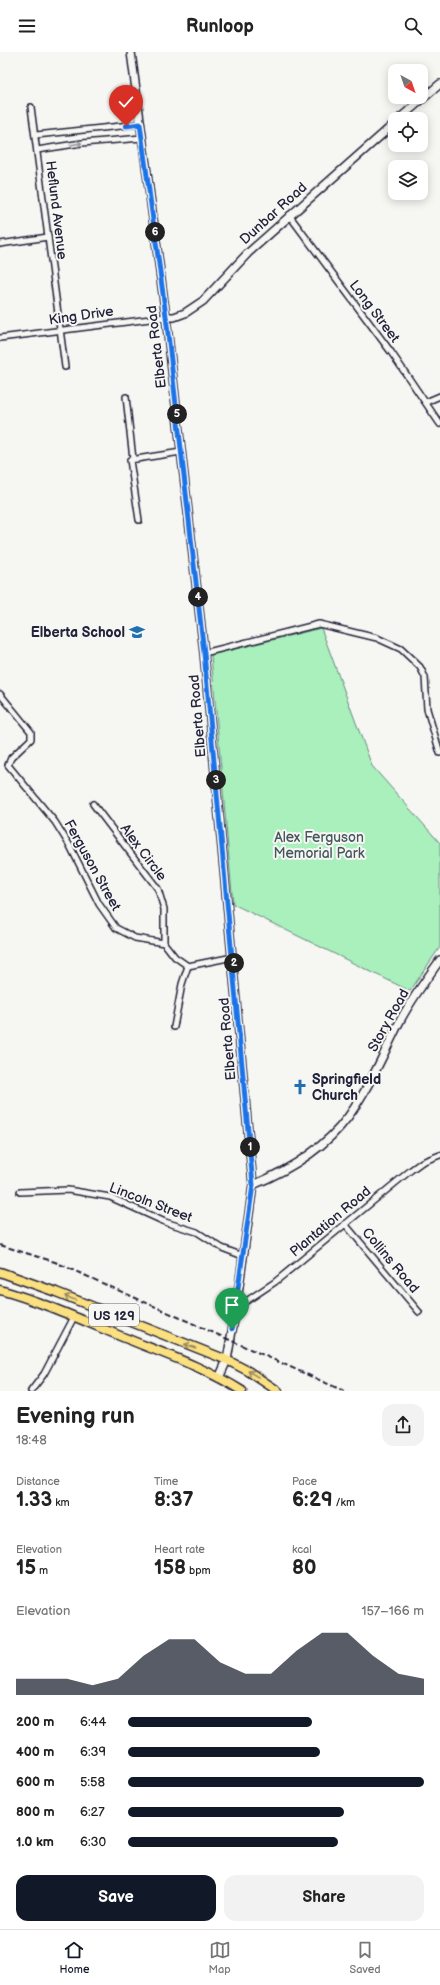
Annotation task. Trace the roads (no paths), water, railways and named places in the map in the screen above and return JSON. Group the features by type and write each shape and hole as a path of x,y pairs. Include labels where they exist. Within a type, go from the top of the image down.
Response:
{"main road":[{"name":"US 129","path":"0,1272 56,1292 227,1360 248,1371 278,1391"},
{"name":"US 129","path":"0,1290 74,1317 219,1378 242,1391"}],"street":[{"name":"Elberta Road","path":"132,52 140,124 166,316 204,653 253,1185 236,1308 227,1360 219,1378"},
{"path":"407,112 440,84"},
{"path":"31,107 37,150"},
{"path":"36,136 140,124"},
{"name":"Dunbar Road","path":"166,316 174,316 185,313 203,301 248,253 289,215 388,129"},
{"name":"Heflund Avenue","path":"64,367 61,330 37,150 82,143 142,138"},
{"name":"Long Street","path":"289,215 391,352 440,424"},
{"path":"0,244 48,237"},
{"name":"King Drive","path":"0,338 166,316"},
{"path":"426,402 440,396"},
{"path":"126,397 133,459 130,460 139,520"},
{"path":"133,459 181,452"},
{"path":"204,653 319,624 377,638 401,649 420,667 425,677 427,709 440,753"},
{"name":"Ferguson Street","path":"0,694 31,732 31,739 11,758 8,764 55,822 70,846 107,917 116,928 126,935 164,944"},
{"name":"Alex Circle","path":"93,804 158,889 164,909 164,944"},
{"path":"164,944 175,957 188,966 233,956"},
{"name":"Story Road","path":"253,1185 281,1173 313,1151 325,1142 348,1117 366,1089 399,1022 440,960"},
{"path":"174,1027 182,984 188,966"},
{"name":"Plantation Road","path":"236,1308 275,1282 411,1170 422,1162 440,1155"},
{"name":"Lincoln Street","path":"20,1192 68,1190 110,1197 165,1222 197,1232 222,1248 243,1256"},
{"name":"Collins Road","path":"345,1224 419,1312"},
{"path":"31,1391 44,1374 74,1317"}],"railway":[{"path":"0,1245 55,1262 344,1391"}],"place":[{"name":"Elberta School","path":"137,632"},
{"name":"Springfield Church","path":"300,1087"}],"park label":[{"name":"Alex Ferguson Memorial Park","path":"319,846"}]}
